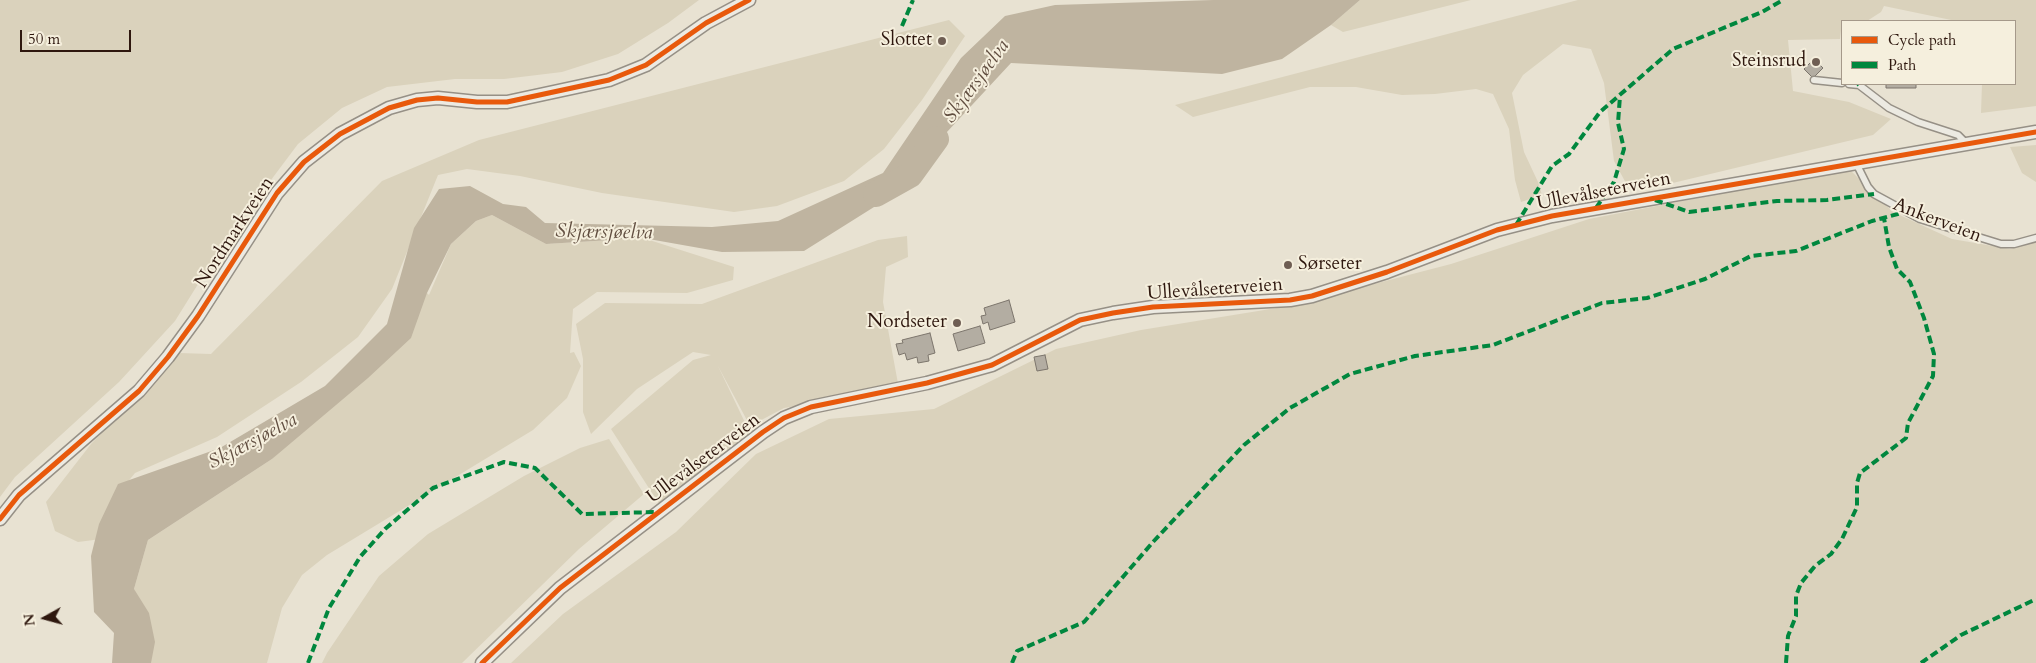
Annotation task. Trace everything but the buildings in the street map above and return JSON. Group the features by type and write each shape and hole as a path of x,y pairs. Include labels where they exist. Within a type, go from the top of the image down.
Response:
{"street":[{"name":"Nordmarkveien","path":"0,519 19,495 139,390 168,357 198,316 277,193 304,162 340,134 389,108 417,100 438,98 477,102 507,102 609,80 646,65 706,23 749,0"},
{"name":"Ullevålseterveien","path":"482,663 560,588 764,432 784,418 812,407 927,383 992,366 1080,320 1153,307 1290,300 1312,296 1387,272 1497,230 1552,216 1965,142 2036,132"}],"lane":[{"path":"1814,80 1841,83"},
{"path":"1859,85 1889,108 1927,126 1958,135 1965,142"},
{"name":"Ankerveien","path":"1856,162 1863,178 1874,194 1896,208 1920,219 2001,244 2014,244 2036,238"}],"shaded area":[{"path":"0,0 699,0 668,23 618,54 562,72 504,79 455,79 387,87 342,108 298,144 223,244 175,321 119,382 15,477 0,497"},
{"path":"1360,0 1471,0 1343,32 1331,25"},
{"path":"1578,0 2036,0 2036,106 1981,113 1982,85 2016,85 2016,20 1951,20 1884,6 1881,12 1869,20 1841,20 1840,39 1788,40 1793,91 1849,102 1891,119 1873,135 1656,187 1627,185 1614,161 1604,83 1591,49 1563,44 1523,75 1512,93 1524,152 1542,195 1521,202 1515,180 1509,129 1493,94 1476,89 1435,94 1402,95 1356,87 1310,87 1193,117 1175,105"},
{"path":"949,20 965,36 922,100 884,149 844,181 777,206 734,212 602,193 520,176 467,169 438,175 392,289 358,337 301,382 217,437 135,473 109,505 101,539 78,542 55,531 46,502 91,444 179,353 211,354 382,181 479,140"},
{"path":"2036,145 2036,182 2022,173 2010,147"},
{"path":"1849,169 1893,212 1952,239 2010,249 2036,242 2036,663 511,663 563,614 676,532 756,454 829,419 934,409 1056,349 1141,330 1289,306 1451,264 1589,219"},
{"path":"492,215 546,244 643,238 734,267 733,280 687,293 597,292 573,309 570,353 574,352 581,366 567,398 533,430 327,555 302,575 282,608 267,663 143,663 134,589 148,540 272,459 427,293 429,295 451,244 476,221"},
{"path":"907,236 908,257 886,267 883,302 899,389 784,408 750,426 718,366 750,433 661,507 611,429 693,360 711,355 693,352 637,389 591,434 583,412 583,359 576,324 605,303 702,304 878,240"},
{"path":"609,439 644,494 579,549 462,663 322,663 379,576 428,534 524,476 580,448"}],"water":[{"path":"1213,0 1360,0 1331,25 1282,59 1222,74 1011,63 882,202 804,251 722,252 643,238 546,244 492,215 476,221 451,244 427,293 411,338 368,378 272,459 148,540 134,589 149,613 155,642 151,663 112,663 114,633 94,612 91,556 99,524 118,484 220,448 325,386 387,324 414,228 439,189 470,186 503,204 526,207 545,223 712,227 778,221 883,173 961,58 1005,16 1055,5"}],"waterway":[{"name":"Skjærsjøelva","path":"876,194 910,175 936,139"}],"marked path":[{"path":"902,26 913,0"},
{"path":"1516,225 1552,166 1569,154 1600,112 1673,49 1762,12 1783,0"},
{"path":"1596,208 1614,182 1624,149 1618,123 1620,96"},
{"path":"1655,200 1689,212 1777,201 1827,200 1874,194"},
{"path":"1012,663 1017,651 1084,622 1153,542 1244,445 1290,408 1350,374 1415,356 1493,345 1602,303 1647,298 1705,279 1751,256 1796,251 1872,221 1905,212"},
{"path":"1786,663 1788,636 1796,616 1796,596 1801,583 1815,566 1831,554 1842,539 1857,507 1857,483 1860,473 1906,438 1908,423 1933,376 1934,354 1924,318 1910,282 1897,269 1889,247 1884,218"},
{"path":"308,663 329,608 360,557 385,529 433,488 504,462 535,468 582,514 657,512"},
{"path":"1921,663 1961,635 2036,599"}],"cycle path":[{"path":"0,519 19,495 139,391 168,357 198,316 277,193 304,162 340,134 389,108 417,100 438,98 477,102 507,102 609,80 646,65 706,23 749,0"},
{"path":"482,663 560,588 763,432 784,418 811,407 927,383 992,365 1080,320 1153,307 1290,300 1312,296 1387,272 1497,230 1552,216 2036,132"}],"place":[{"name":"Slottet","path":"942,41"},
{"name":"Steinsrud","path":"1816,62"},
{"name":"Sørseter","path":"1288,265"},
{"name":"Nordseter","path":"957,323"}]}
